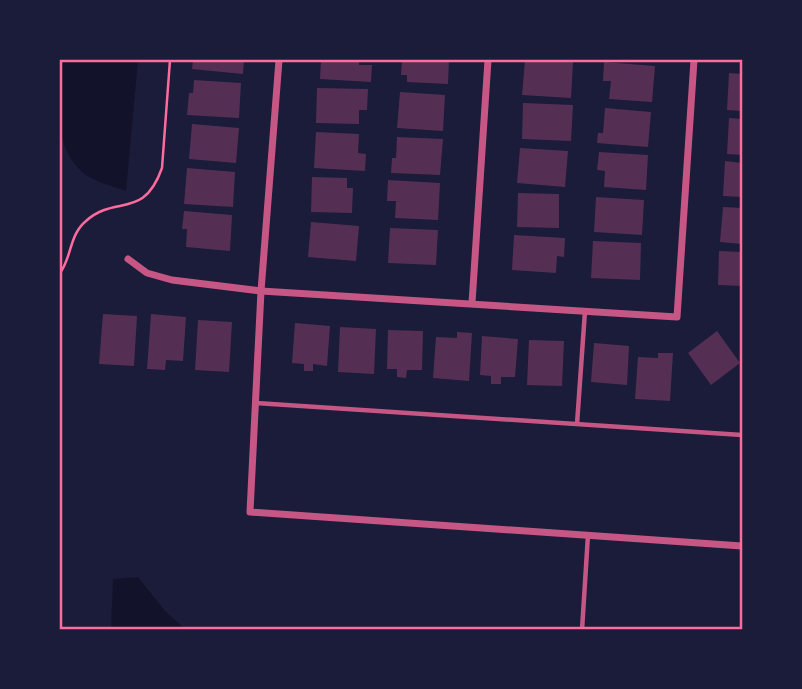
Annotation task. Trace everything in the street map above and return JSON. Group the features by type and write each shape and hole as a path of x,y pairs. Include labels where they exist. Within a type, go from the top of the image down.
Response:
{"street":[{"path":"279,60 261,291 250,512 743,546"},
{"path":"472,303 488,60"},
{"path":"128,259 147,273 172,280 261,291 677,317 694,60"}],"lane":[{"path":"577,424 585,311"},
{"path":"256,403 743,435"},
{"path":"582,629 587,536"}],"path":[{"path":"60,274 66,264 75,233 88,219 147,197 158,180 162,168 170,60"}],"shaded area":[{"path":"60,60 138,60 126,191 90,178 71,160 61,133 59,118"},
{"path":"138,577 165,611 185,629 111,629 113,579"}],"building":[{"path":"193,60 244,60 243,74 192,69"},
{"path":"321,60 359,60 359,65 372,65 371,82 320,79"},
{"path":"402,60 449,60 448,84 407,82 407,75 401,75"},
{"path":"525,60 573,62 571,98 522,95"},
{"path":"604,62 655,66 652,102 609,99 611,81 603,81"},
{"path":"729,73 742,74 742,111 727,110"},
{"path":"194,80 241,83 239,118 187,115 189,93 193,93"},
{"path":"317,88 368,89 367,110 359,110 359,124 316,123"},
{"path":"400,92 445,95 443,131 397,128"},
{"path":"523,103 573,105 571,141 522,139"},
{"path":"605,108 651,112 648,147 597,143 598,133 603,133"},
{"path":"729,118 742,119 742,155 727,154"},
{"path":"192,124 239,128 236,163 189,159"},
{"path":"316,132 359,134 358,153 366,154 365,171 314,168"},
{"path":"397,137 443,139 440,175 391,173 392,158 396,158"},
{"path":"520,148 568,151 565,187 517,183"},
{"path":"599,152 648,155 646,190 604,187 605,171 597,170"},
{"path":"725,161 742,163 742,197 723,196"},
{"path":"187,168 235,172 233,207 184,204"},
{"path":"312,177 347,178 347,188 353,188 352,213 311,212"},
{"path":"388,180 440,183 438,220 395,218 396,201 387,201"},
{"path":"518,193 559,194 559,228 517,227"},
{"path":"596,197 644,200 642,235 594,232"},
{"path":"723,207 742,208 742,244 720,242"},
{"path":"184,211 232,215 230,251 186,247 187,229 182,229"},
{"path":"311,222 359,226 356,261 308,257"},
{"path":"390,228 438,230 436,265 388,263"},
{"path":"514,235 565,238 564,257 557,256 556,273 512,270"},
{"path":"593,241 641,243 640,280 591,278"},
{"path":"719,251 742,252 742,286 718,285"},
{"path":"103,314 137,316 134,366 99,364"},
{"path":"151,314 186,317 183,361 166,360 165,370 147,369"},
{"path":"198,320 232,322 229,372 195,370"},
{"path":"295,323 330,326 327,366 313,364 313,371 304,371 304,364 292,363"},
{"path":"340,327 376,329 374,374 338,372"},
{"path":"388,330 423,331 422,370 407,370 406,378 397,377 397,369 387,369"},
{"path":"717,331 740,363 711,385 688,353"},
{"path":"457,332 472,333 469,381 433,378 436,337 457,338"},
{"path":"482,336 518,339 515,377 501,377 501,384 491,384 491,376 480,375"},
{"path":"529,340 564,341 562,386 527,385"},
{"path":"594,343 629,346 627,385 591,382"},
{"path":"658,353 673,353 670,401 635,399 638,357 658,358"}]}
